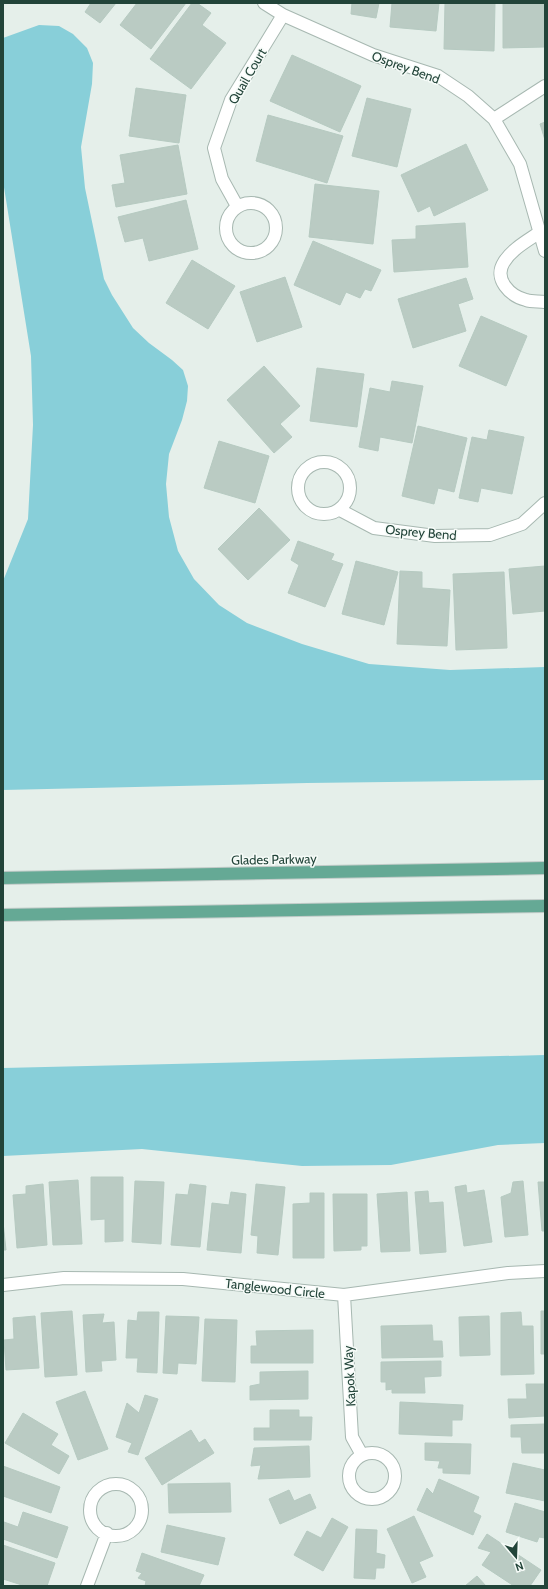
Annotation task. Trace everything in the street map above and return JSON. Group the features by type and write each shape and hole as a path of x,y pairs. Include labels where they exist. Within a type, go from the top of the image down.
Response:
{"main road":[{"name":"Glades Parkway","path":"3,878 545,868"},
{"path":"3,915 545,906"}],"street":[{"name":"Osprey Bend","path":"264,3 283,15 373,56 438,76 468,96 494,119 520,164 545,251"},
{"name":"Quail Court","path":"237,206 222,179 214,148 231,100 283,15"},
{"path":"494,119 545,86"},
{"path":"246,203 256,203 266,207 272,214 276,223 276,234 272,243 255,253 245,253 236,249 229,242 225,232 226,222 230,213 237,206 246,203"},
{"path":"540,232 514,250 503,262 500,273 503,285 512,293 526,300 545,302"},
{"path":"318,462 328,462 338,465 346,472 350,482 350,492 347,502 340,510 330,514 320,515 310,511 302,504 298,494 298,484 301,474 309,466 318,462"},
{"name":"Osprey Bend","path":"340,510 374,528 435,536 490,536 522,524 545,503"},
{"name":"Tanglewood Circle","path":"3,1284 64,1278 183,1279 344,1295 508,1273 545,1271"},
{"name":"Kapok Way","path":"344,1295 352,1437 362,1455"},
{"path":"118,1484 126,1486 133,1490 142,1503 140,1519 136,1526 123,1534 115,1535 107,1533 95,1524 91,1516 92,1500 100,1490 110,1485 118,1484"},
{"path":"87,1586 107,1533"}],"water":[{"path":"39,25 59,26 73,34 87,48 93,63 92,84 81,147 85,188 104,279 112,295 133,328 183,370 188,386 187,401 182,420 169,454 166,484 169,517 178,551 194,579 219,605 247,623 302,644 369,664 450,670 545,667 545,780 307,783 3,790 3,581 28,519 33,425 31,356 3,181 3,38"},
{"path":"545,1055 545,1143 498,1145 391,1165 302,1166 142,1149 3,1156 3,1068"}],"building":[{"path":"91,3 116,3 100,23 85,12"},
{"path":"137,3 186,3 151,49 120,25"},
{"path":"192,3 197,3 211,13 202,25 226,43 191,89 150,59"},
{"path":"352,3 379,3 376,18 351,14"},
{"path":"392,3 439,3 436,31 390,27"},
{"path":"445,3 495,3 494,51 444,49"},
{"path":"503,3 545,3 545,47 503,48"},
{"path":"292,55 361,86 340,132 270,101"},
{"path":"136,88 186,95 179,143 129,136"},
{"path":"367,98 411,109 397,167 352,156"},
{"path":"268,115 343,136 327,183 256,161"},
{"path":"545,122 545,140 540,124"},
{"path":"466,144 488,190 434,216 430,206 418,212 401,175"},
{"path":"178,145 187,194 116,207 112,185 125,183 120,155"},
{"path":"315,184 379,191 373,244 309,237"},
{"path":"186,200 198,249 149,261 143,238 125,242 118,217"},
{"path":"465,223 468,267 394,272 392,240 416,239 416,226"},
{"path":"313,241 381,270 371,291 365,289 360,298 346,292 340,305 294,285"},
{"path":"192,260 235,286 208,329 166,303"},
{"path":"285,277 302,327 257,342 240,292"},
{"path":"466,278 473,299 458,304 466,331 413,348 398,299"},
{"path":"481,316 527,336 506,386 459,366"},
{"path":"264,366 300,406 280,424 292,437 274,453 227,400"},
{"path":"317,368 364,374 357,427 310,421"},
{"path":"392,381 423,386 412,443 380,437 378,451 359,447 370,388 390,392"},
{"path":"418,426 467,438 454,492 438,488 434,504 402,496"},
{"path":"489,430 524,437 512,494 481,488 478,502 459,498 472,437 487,440"},
{"path":"219,441 269,456 255,503 204,488"},
{"path":"259,508 290,540 248,580 218,549"},
{"path":"298,541 334,554 331,560 343,564 325,607 288,593 299,565 291,560"},
{"path":"356,561 398,572 384,625 342,614"},
{"path":"545,566 545,611 513,614 509,569"},
{"path":"400,571 422,572 422,588 450,590 447,646 397,644"},
{"path":"504,572 507,648 456,650 453,574"},
{"path":"91,1177 123,1177 123,1241 105,1242 105,1219 91,1220"},
{"path":"78,1180 82,1244 53,1245 49,1182"},
{"path":"135,1181 164,1182 161,1244 132,1242"},
{"path":"523,1181 528,1235 505,1237 501,1197 511,1193 513,1182"},
{"path":"538,1182 545,1182 545,1231 542,1231"},
{"path":"43,1184 47,1245 17,1248 13,1195 26,1194 26,1186"},
{"path":"190,1184 206,1186 200,1247 171,1245 176,1194 188,1195"},
{"path":"256,1184 285,1187 278,1255 257,1253 258,1236 251,1235"},
{"path":"466,1185 467,1193 484,1190 492,1242 464,1246 455,1187"},
{"path":"428,1191 429,1203 443,1202 446,1252 420,1254 415,1192"},
{"path":"231,1192 246,1194 241,1253 207,1250 212,1203 229,1205"},
{"path":"407,1192 410,1251 381,1252 377,1194"},
{"path":"310,1193 324,1193 324,1258 293,1258 293,1204 310,1203"},
{"path":"333,1194 367,1194 367,1246 361,1246 361,1250 334,1251"},
{"path":"3,1222 6,1250 3,1250"},
{"path":"72,1311 77,1375 45,1377 41,1313"},
{"path":"541,1311 545,1311 545,1354 541,1354"},
{"path":"138,1312 159,1312 157,1373 137,1372 138,1358 126,1358 128,1320 137,1321"},
{"path":"521,1312 522,1326 533,1326 534,1374 501,1375 501,1313"},
{"path":"104,1314 102,1323 114,1322 116,1360 101,1361 102,1371 86,1372 83,1315"},
{"path":"35,1316 39,1368 6,1370 4,1340 14,1339 13,1318"},
{"path":"166,1316 199,1317 196,1364 178,1363 177,1374 163,1373"},
{"path":"489,1316 490,1355 460,1356 459,1317"},
{"path":"205,1319 237,1320 235,1382 202,1381"},
{"path":"432,1325 433,1341 442,1341 443,1357 382,1358 381,1326"},
{"path":"313,1330 313,1363 251,1363 251,1346 257,1346 256,1331"},
{"path":"441,1361 441,1376 424,1377 425,1393 392,1393 392,1389 386,1390 386,1382 381,1382 381,1362"},
{"path":"308,1371 308,1399 250,1400 250,1386 260,1384 260,1372"},
{"path":"526,1384 545,1384 545,1416 509,1418 508,1399 527,1399"},
{"path":"85,1391 108,1449 78,1460 56,1402"},
{"path":"145,1395 158,1399 138,1455 128,1452 132,1443 116,1437 127,1403 139,1413"},
{"path":"400,1402 463,1405 462,1420 452,1420 452,1436 399,1434"},
{"path":"270,1410 299,1410 299,1417 312,1417 311,1440 254,1440 254,1428 270,1428"},
{"path":"23,1413 58,1434 51,1445 69,1456 59,1474 5,1443"},
{"path":"545,1424 545,1453 522,1453 521,1437 511,1437 511,1425"},
{"path":"191,1430 199,1443 205,1439 214,1453 162,1485 145,1458"},
{"path":"425,1443 471,1444 470,1474 443,1473 443,1468 438,1468 440,1461 425,1460"},
{"path":"309,1446 310,1477 258,1479 261,1465 251,1466 254,1448"},
{"path":"513,1463 545,1470 545,1501 506,1493"},
{"path":"3,1466 60,1487 51,1513 3,1496"},
{"path":"439,1479 479,1497 473,1512 481,1516 473,1535 417,1510 427,1488 433,1494"},
{"path":"230,1483 231,1512 169,1513 168,1484"},
{"path":"289,1490 294,1501 310,1494 316,1508 280,1524 269,1499"},
{"path":"515,1503 545,1512 545,1538 539,1537 537,1542 506,1532"},
{"path":"23,1512 68,1527 57,1558 3,1539 4,1522 18,1527"},
{"path":"414,1516 433,1556 419,1562 426,1577 412,1583 387,1529"},
{"path":"332,1518 348,1527 323,1571 294,1555 307,1531 321,1538"},
{"path":"167,1525 225,1538 218,1565 161,1552"},
{"path":"356,1529 377,1530 376,1553 385,1555 384,1568 376,1568 375,1579 354,1578"},
{"path":"487,1534 541,1570 530,1586 514,1586 482,1565 491,1552 478,1548"},
{"path":"3,1545 55,1563 47,1586 25,1586 3,1579"},
{"path":"142,1553 204,1575 199,1586 145,1586 146,1581 138,1578 142,1573 136,1571"},
{"path":"477,1576 486,1586 465,1586"}]}
